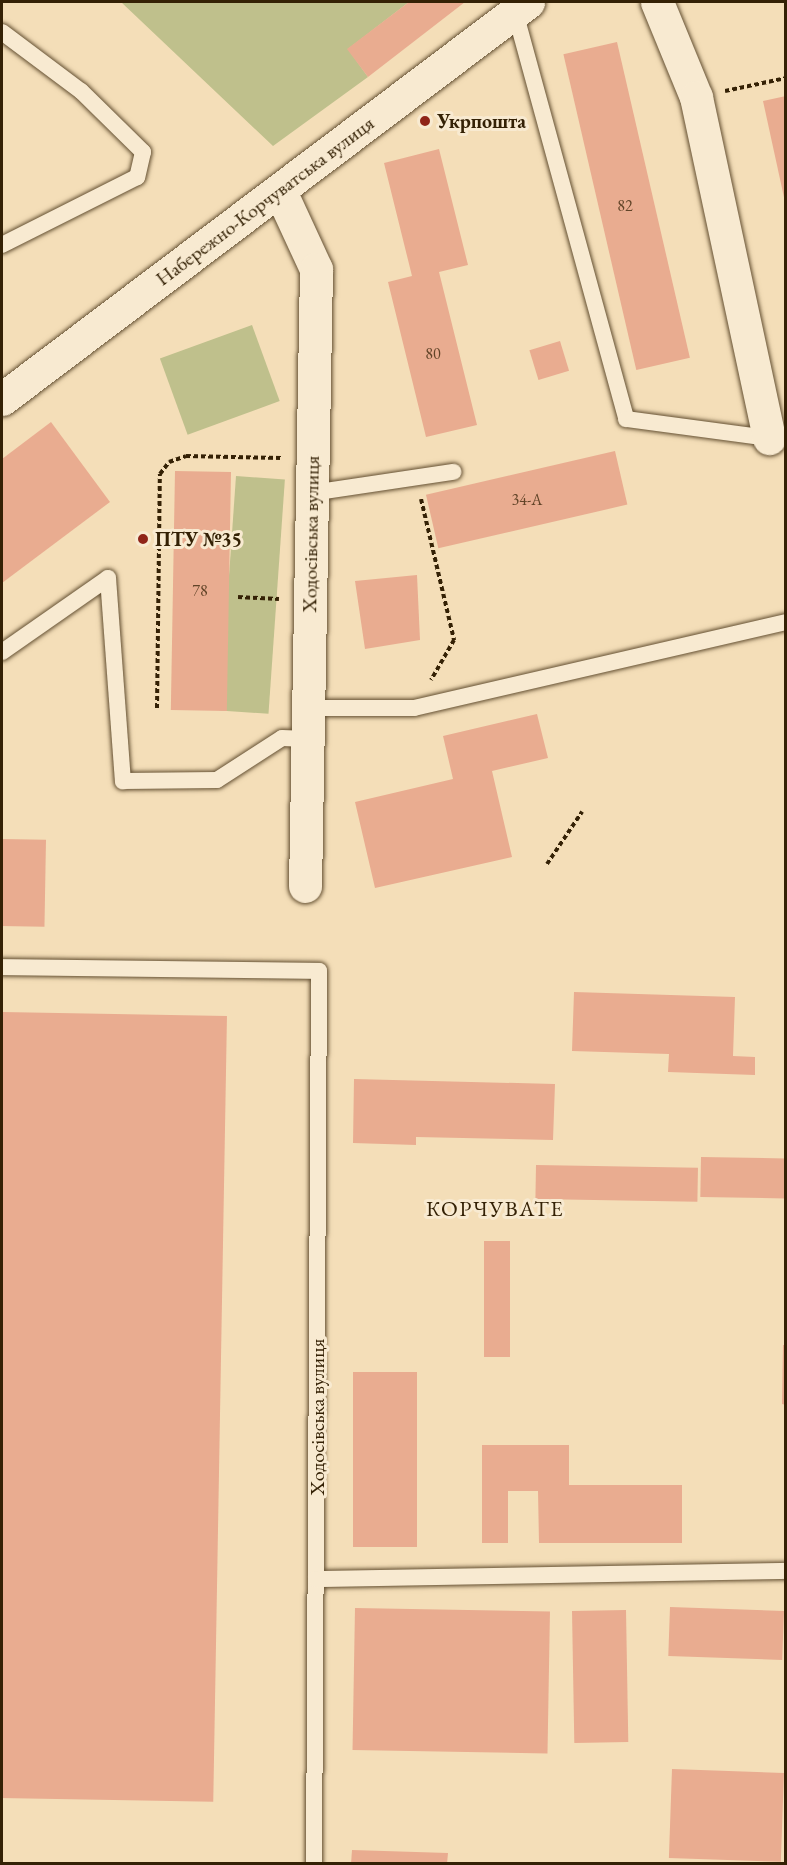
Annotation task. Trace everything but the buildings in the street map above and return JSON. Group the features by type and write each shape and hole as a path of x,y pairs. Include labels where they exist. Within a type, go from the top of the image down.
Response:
{"street":[{"path":"657,2 696,97 769,438"},
{"name":"Набережно-Корчуватська вулиця","path":"2,399 522,7"},
{"name":"Ходосівська вулиця","path":"280,190 316,269 305,886"}],"lane":[{"path":"522,7 626,419 769,438"},
{"path":"2,32 81,91 142,152 137,177 2,245"},
{"path":"312,493 453,472"},
{"path":"2,652 108,578 123,781 217,780 308,723 414,708 786,622"},
{"name":"Ходосівська вулиця","path":"2,967 319,971 314,1863"},
{"path":"316,1579 786,1571"}],"path":[{"path":"696,97 786,78"},
{"path":"157,708 160,474 169,462 186,456 313,459"},
{"path":"414,708 454,640 416,478"},
{"path":"238,597 310,601"},
{"path":"547,864 582,812"}],"green space":[{"path":"121,2 409,2 348,49 368,77 273,146"},
{"path":"252,325 280,401 188,435 160,359"},
{"path":"236,476 285,479 268,714 220,710"}],"place":[{"name":"Укрпошта","path":"425,121"},
{"name":"ПТУ №35","path":"143,539"}],"district":[{"name":"КОРЧУВАТЕ","path":"495,1209"}]}
